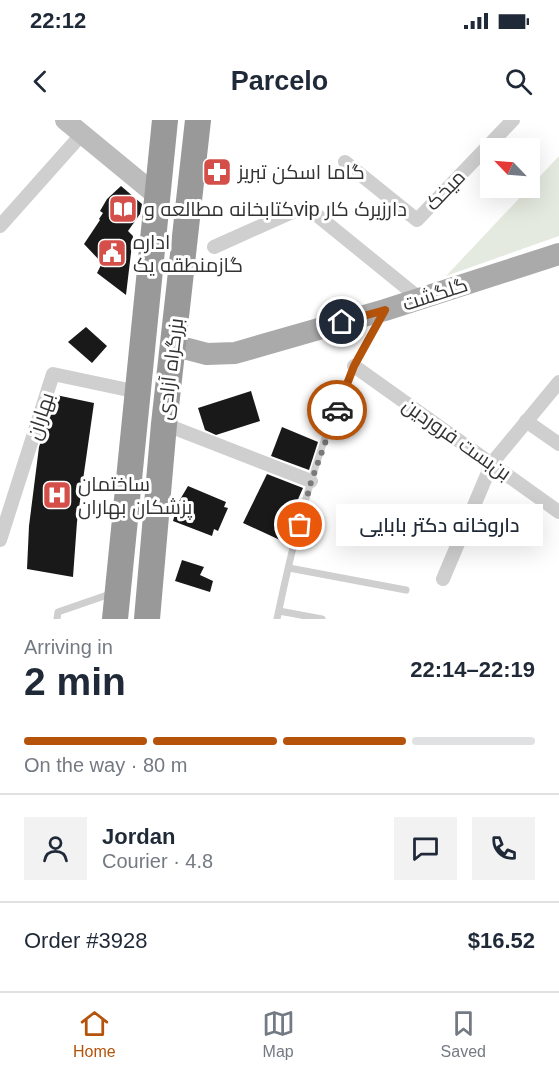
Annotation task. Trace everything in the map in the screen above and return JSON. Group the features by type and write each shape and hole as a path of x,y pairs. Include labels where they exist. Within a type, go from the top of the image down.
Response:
{"highway":[{"name":"بزرگراه آزادی","path":"115,619 165,120"},
{"name":"بزرگراه آزادی","path":"147,619 164,424 199,121"}],"main road":[{"name":"گلگشت","path":"174,341 184,348 207,354 235,352 385,310 559,254"}],"street":[{"path":"65,120 156,195"},
{"name":"میخک","path":"345,162 417,220 513,120"},
{"path":"0,226 82,134"},
{"path":"214,247 292,212 302,210 313,213 419,298"},
{"name":"بن‌بست فروردین","path":"354,366 559,512"},
{"name":"بهاران","path":"0,540 53,374 138,392"},
{"path":"443,579 492,463 559,382"},
{"path":"526,421 559,444"},
{"path":"164,424 311,482"}],"lane":[{"path":"322,619 278,615 311,482 354,366 385,310"},
{"path":"289,568 406,590"},
{"path":"57,619 58,612 118,591"}],"shaded area":[{"path":"559,156 559,236 446,276 519,198 540,198 540,176"}],"building":[{"name":"اداره گازمنطقه یک","path":"121,186 142,204 140,214 128,231 133,236 126,295 97,273 102,263 84,244 100,220 103,213 100,211 107,199"},
{"path":"86,327 107,346 92,363 68,342"},
{"path":"251,391 260,421 216,435 205,430 198,408"},
{"name":"ساختمان پزشکان بهاران","path":"56,395 94,403 77,522 73,577 27,569 29,526 39,447"},
{"path":"282,427 318,442 309,470 271,456"},
{"path":"267,474 303,488 280,540 243,523"},
{"path":"188,486 226,502 224,507 228,508 218,531 214,529 212,536 173,521 178,503"},
{"path":"182,560 204,567 200,575 213,581 210,592 175,581"}],"way so far":[{"path":"300,525 311,482 337,410"}],"place":[{"name":"گاما اسکن تبریز","path":"217,172"},
{"name":"کتابخانه مطالعه وvip دارزیرک کار","path":"123,209"},
{"name":"اداره گازمنطقه یک","path":"112,253"},
{"name":"ساختمان پزشکان بهاران","path":"57,495"},
{"name":"داروخانه دکتر بابایی","path":"300,525"}],"route":[{"path":"337,410 354,366 385,310 342,322"}]}
